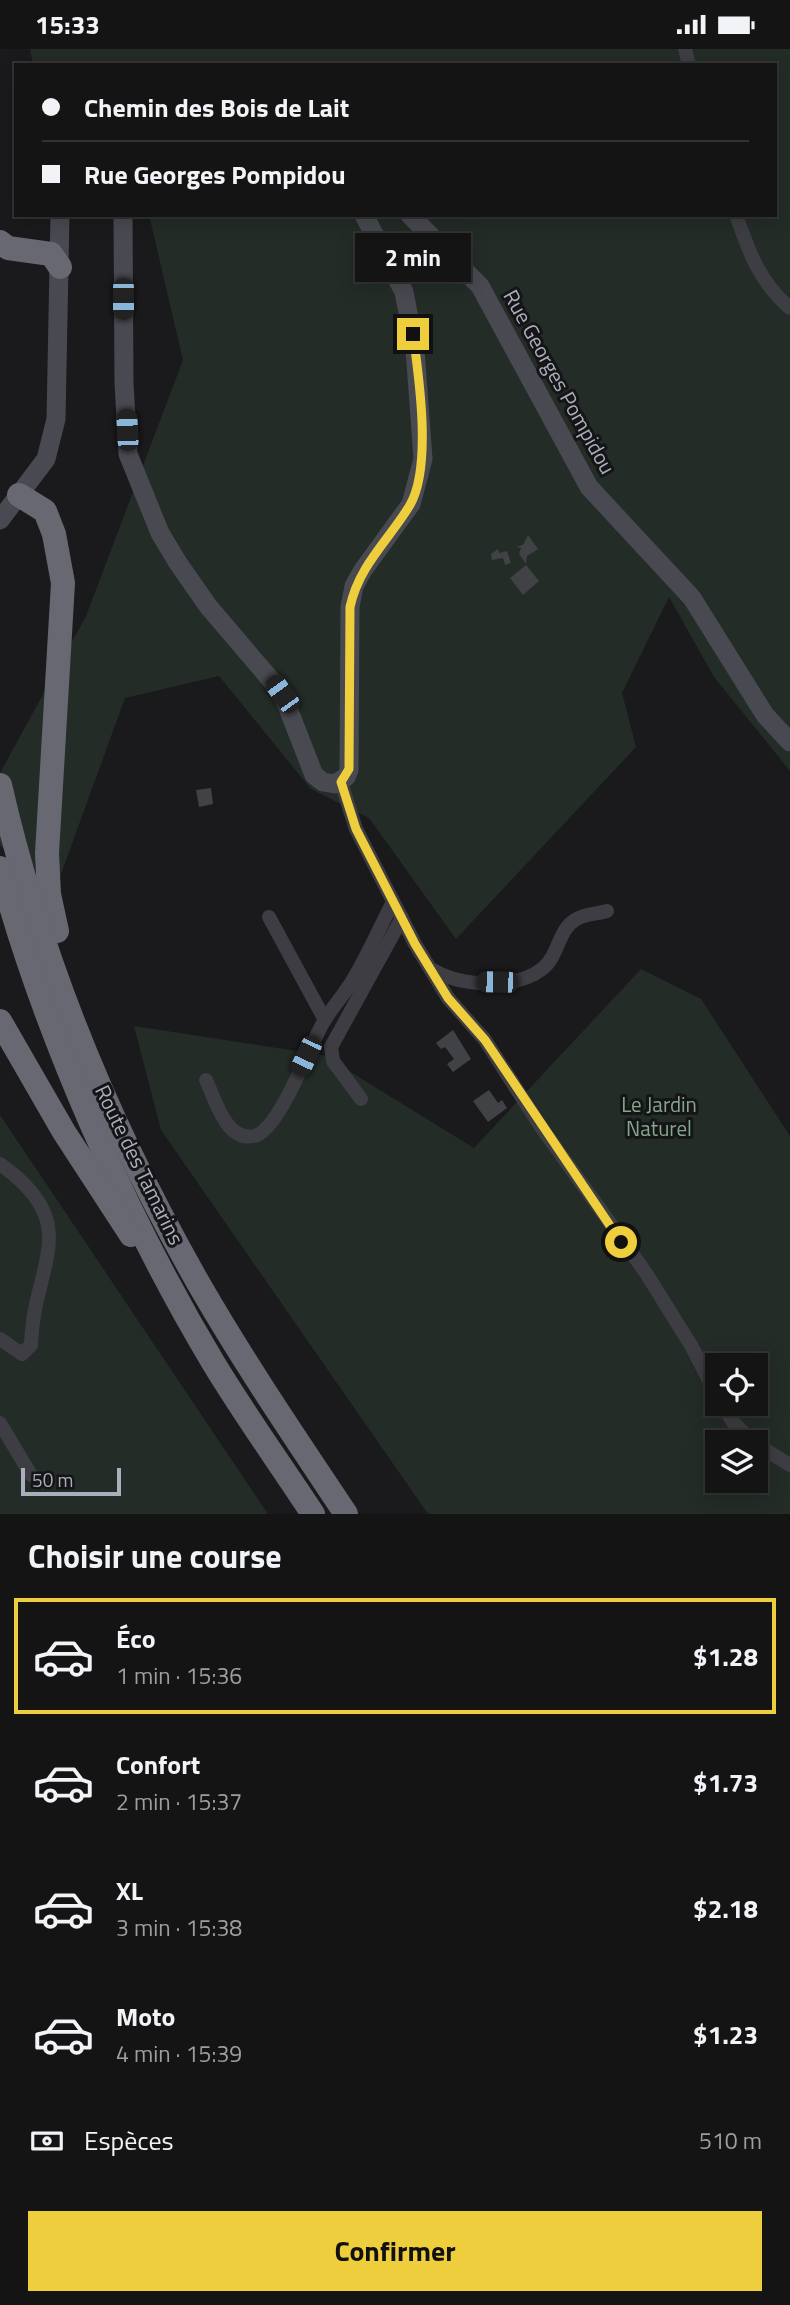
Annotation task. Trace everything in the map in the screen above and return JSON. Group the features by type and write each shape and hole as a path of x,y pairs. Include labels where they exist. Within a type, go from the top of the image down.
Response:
{"highway":[{"path":"0,242 8,248 55,261"},
{"path":"19,495 45,511 54,534 63,583 49,813 49,894 123,1135"},
{"name":"Route des Tamarins","path":"0,785 47,945 86,1055 123,1135 200,1286 346,1514"},
{"name":"Route des Tamarins","path":"0,868 52,1023 82,1098 146,1236 214,1364 313,1514"},
{"path":"0,1021 64,1132 214,1364"}],"main road":[{"path":"0,520 46,459 56,419 55,217"},
{"path":"55,261 60,217"},
{"path":"123,217 124,383 128,454 160,533 208,606 282,694 314,775 329,784 341,782 349,769 350,607 354,586 411,504 423,459 411,319 404,292 365,217"},
{"name":"Rue Georges Pompidou","path":"412,217 480,286 589,487 692,599 765,715 790,742"}],"street":[{"path":"737,217 758,272 772,293 790,309"},
{"path":"341,782 356,829 393,902 448,998 485,1040 541,1127 646,1273 692,1346 705,1372"},
{"path":"206,1080 226,1123 234,1132 252,1137 261,1133 275,1116 325,1020 354,978 393,902"},
{"path":"429,967 447,978 474,981 521,980 543,969 554,955 568,925 577,918 607,911"},
{"path":"269,917 325,1020"},
{"path":"361,1100 333,1061 331,1047 402,918"},
{"path":"0,1164 30,1188 43,1206 50,1230 50,1252 32,1320 31,1345 22,1354 0,1339"},
{"path":"729,1416 741,1430"},
{"path":"0,1423 31,1475"},
{"path":"768,1451 790,1465"}],"green space":[{"path":"30,49 790,49 790,771 714,677 669,597 622,693 636,747 456,939 369,818 311,789 219,676 125,698 53,896 59,910 0,845 0,773 86,616 183,360 149,217 777,217 777,63 33,63"},
{"name":"Le Jardin Naturel","path":"641,969 701,999 790,1136 790,1514 428,1514 161,1130 134,1026 323,1055 474,1148"},
{"path":"0,1115 268,1514 0,1514"}],"building":[{"path":"528,535 538,549 527,556 526,564 519,554 521,548 516,547 523,545"},
{"path":"498,549 499,553 507,551 511,563 505,565 503,558 492,560 491,554"},
{"path":"526,565 539,581 523,595 510,578"},
{"path":"211,788 213,804 199,807 196,790"},
{"path":"453,1030 471,1059 453,1072 447,1064 454,1059 445,1047 441,1049 436,1043"},
{"path":"489,1090 498,1103 502,1100 507,1108 488,1122 473,1101"}],"route":[{"path":"413,334 423,459 411,504 354,586 350,607 348,670 349,769 341,782 356,829 371,853 415,944 448,998 485,1040 541,1127 621,1242"}]}
